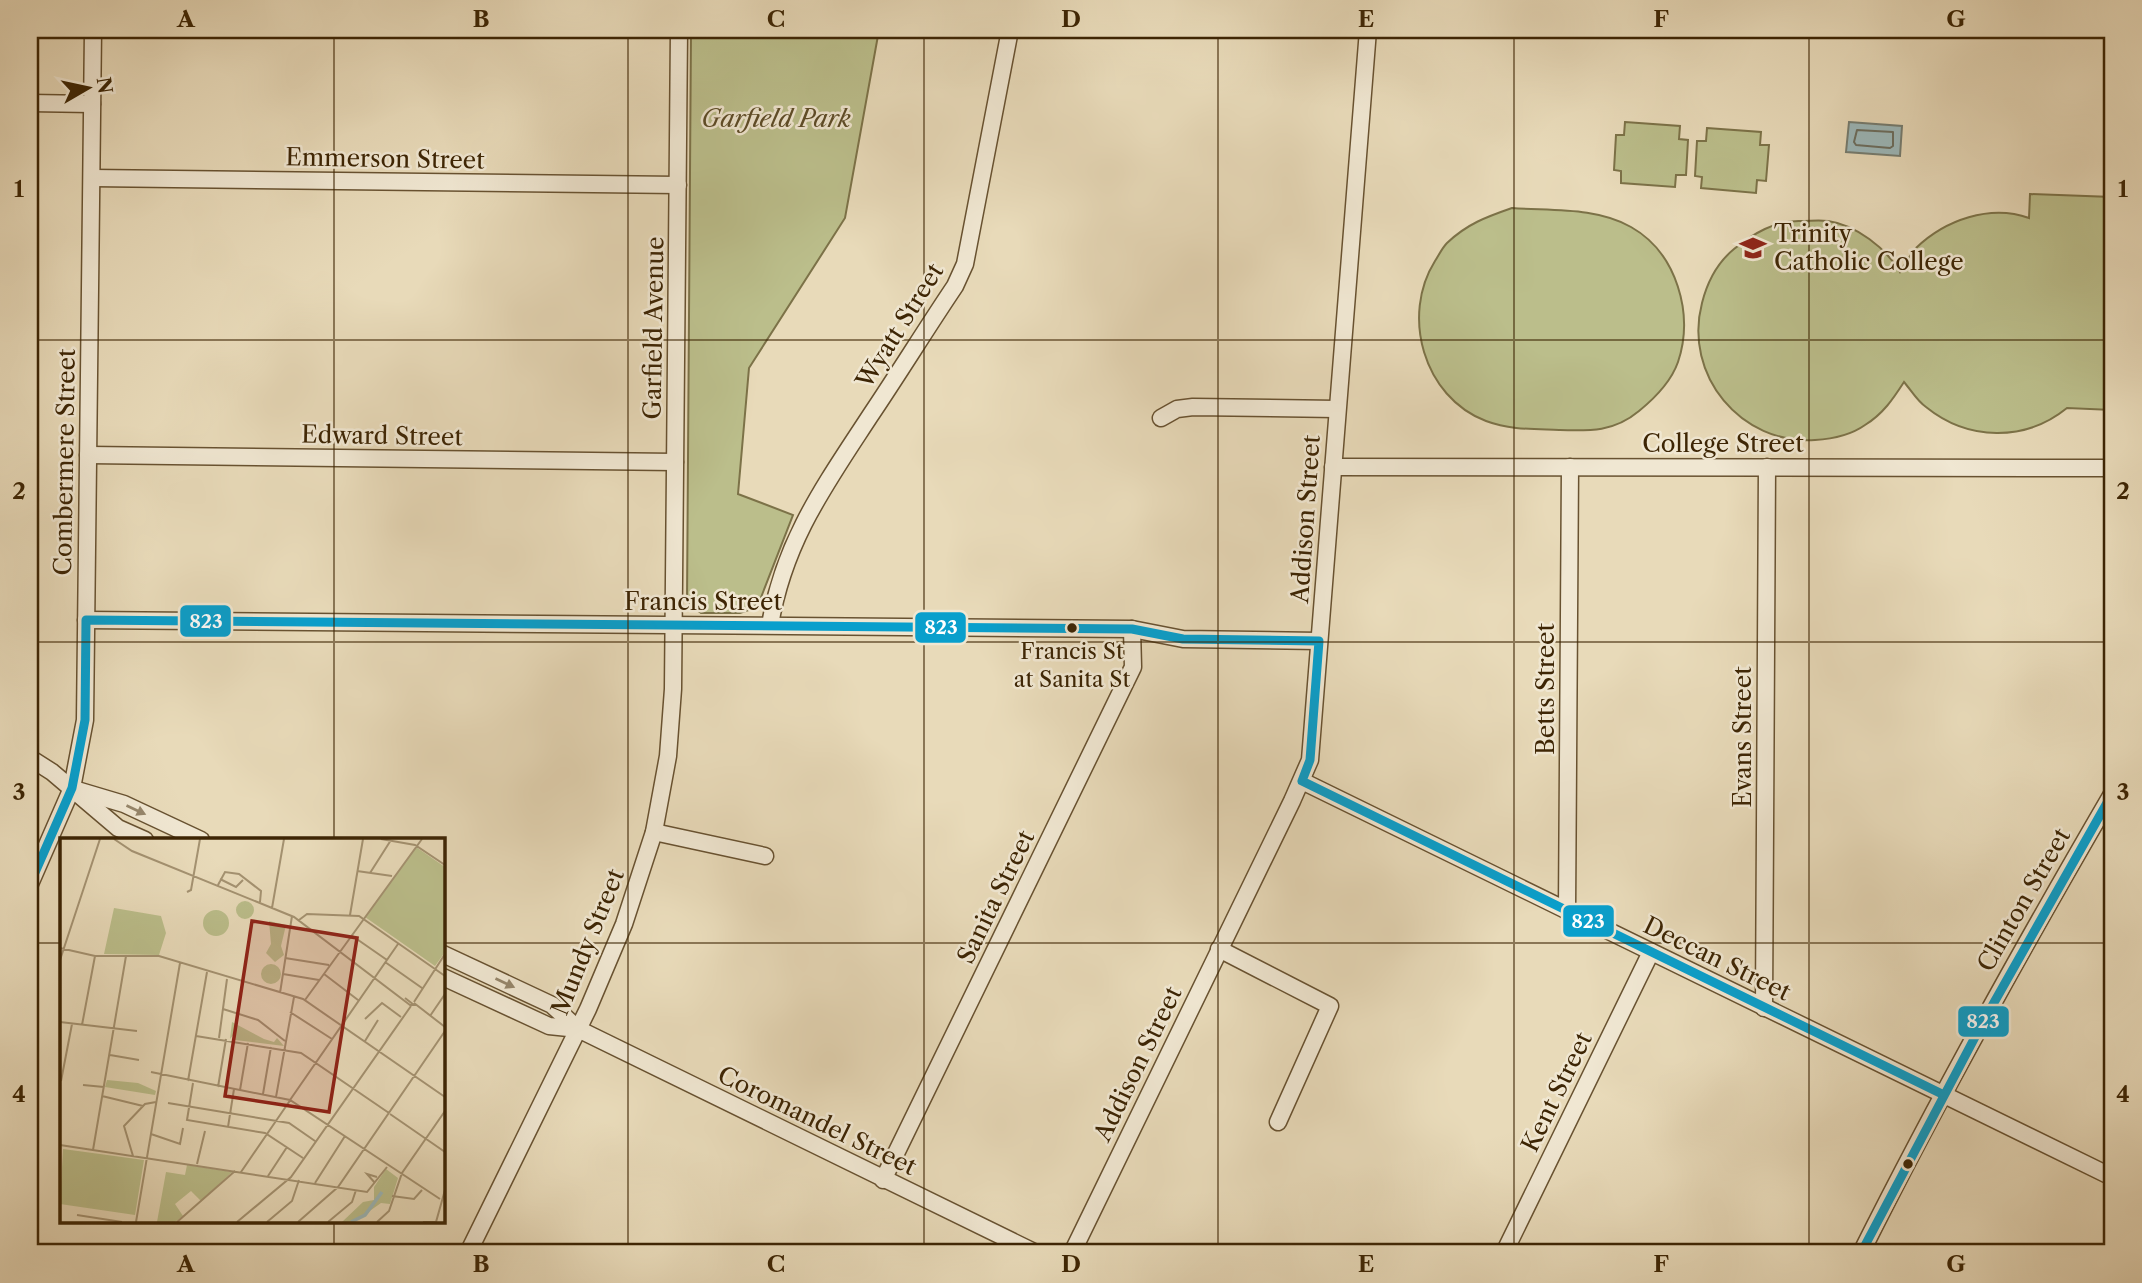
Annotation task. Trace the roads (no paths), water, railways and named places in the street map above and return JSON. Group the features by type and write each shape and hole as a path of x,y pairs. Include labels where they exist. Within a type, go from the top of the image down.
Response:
{"street":[{"name":"Combermere Street","path":"30,884 72,788 85,720 93,30"},
{"name":"Garfield Avenue","path":"673,626 679,30"},
{"name":"Wyatt Street","path":"770,625 775,596 784,569 810,508 955,286 965,264 1010,30"},
{"name":"Addison Street","path":"1072,1253 1310,760 1368,30"},
{"path":"30,103 92,104"},
{"name":"Emmerson Street","path":"92,178 678,185"},
{"path":"1161,418 1177,410 1193,407 1337,410"},
{"name":"Edward Street","path":"88,455 675,462"},
{"name":"College Street","path":"1333,467 2112,468"},
{"name":"Betts Street","path":"1567,911 1570,467"},
{"name":"Evans Street","path":"1764,1008 1767,467"},
{"name":"Francis Street","path":"86,620 1132,629 1183,639 1319,641"},
{"name":"Mundy Street","path":"468,1253 578,1029 624,924 654,832 668,756 673,689 673,626"},
{"name":"Sanita Street","path":"883,1180 1133,667 1132,629"},
{"path":"30,758 72,788 118,828 140,838"},
{"name":"Deccan Street","path":"1302,781 2112,1177"},
{"path":"72,788 124,804 197,838"},
{"name":"Clinton Street","path":"1861,1253 1942,1094 2112,794"},
{"path":"654,832 765,856"},
{"path":"1219,949 1330,1006 1278,1122"},
{"name":"Kent Street","path":"1504,1253 1651,952"},
{"name":"Coromandel Street","path":"447,956 552,1005 578,1029 1035,1253"},
{"name":"Coromandel Street","path":"444,977 549,1026 578,1029"}],"water":[{"path":"1849,122 1902,126 1900,156 1846,152"}],"place":[{"name":"Trinity Catholic College","path":"1753,248"},
{"name":"Francis St at Sanita St","path":"1072,628"}],"park label":[{"name":"Garfield Park","path":"776,119"}]}
